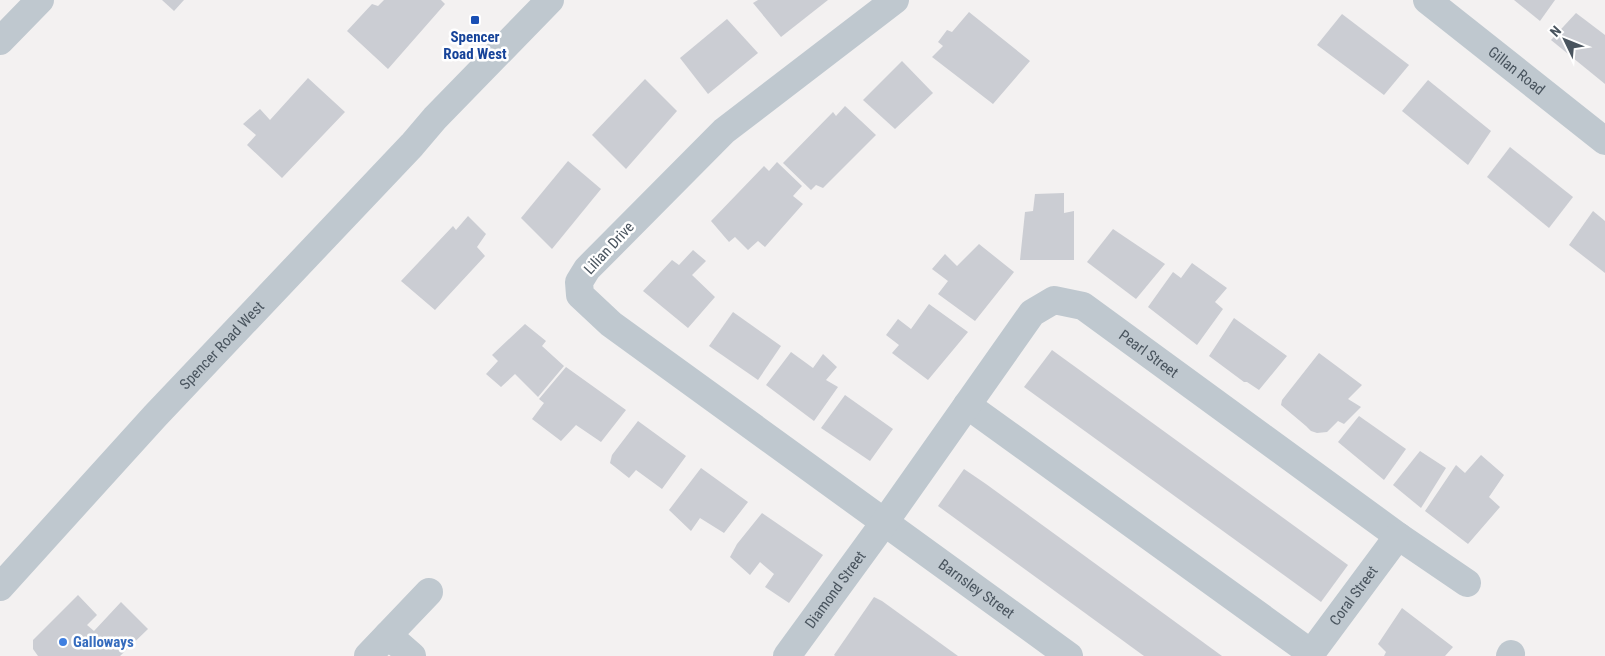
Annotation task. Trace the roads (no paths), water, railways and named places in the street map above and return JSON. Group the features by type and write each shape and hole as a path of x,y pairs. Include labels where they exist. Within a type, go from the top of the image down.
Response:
{"street":[{"path":"0,41 40,0"},
{"name":"Spencer Road West","path":"0,587 156,416 412,145 435,118 550,0"},
{"name":"Lilian Drive","path":"884,523 611,324 580,295 579,282 587,269 724,131 895,0"},
{"name":"Gillan Road","path":"1428,0 1605,141"},
{"name":"Pearl Street","path":"884,523 1032,313 1054,300 1083,306 1398,536 1466,583"},
{"path":"967,405 1310,654"},
{"name":"Diamond Street","path":"787,656 884,523"},
{"name":"Barnsley Street","path":"884,523 1069,656"},
{"name":"Coral Street","path":"1310,654 1398,536"},
{"path":"368,656 428,592"},
{"path":"388,635 412,656"}],"place":[{"name":"Spencer Road West","path":"475,20"},
{"name":"Galloways","path":"63,642"}]}
